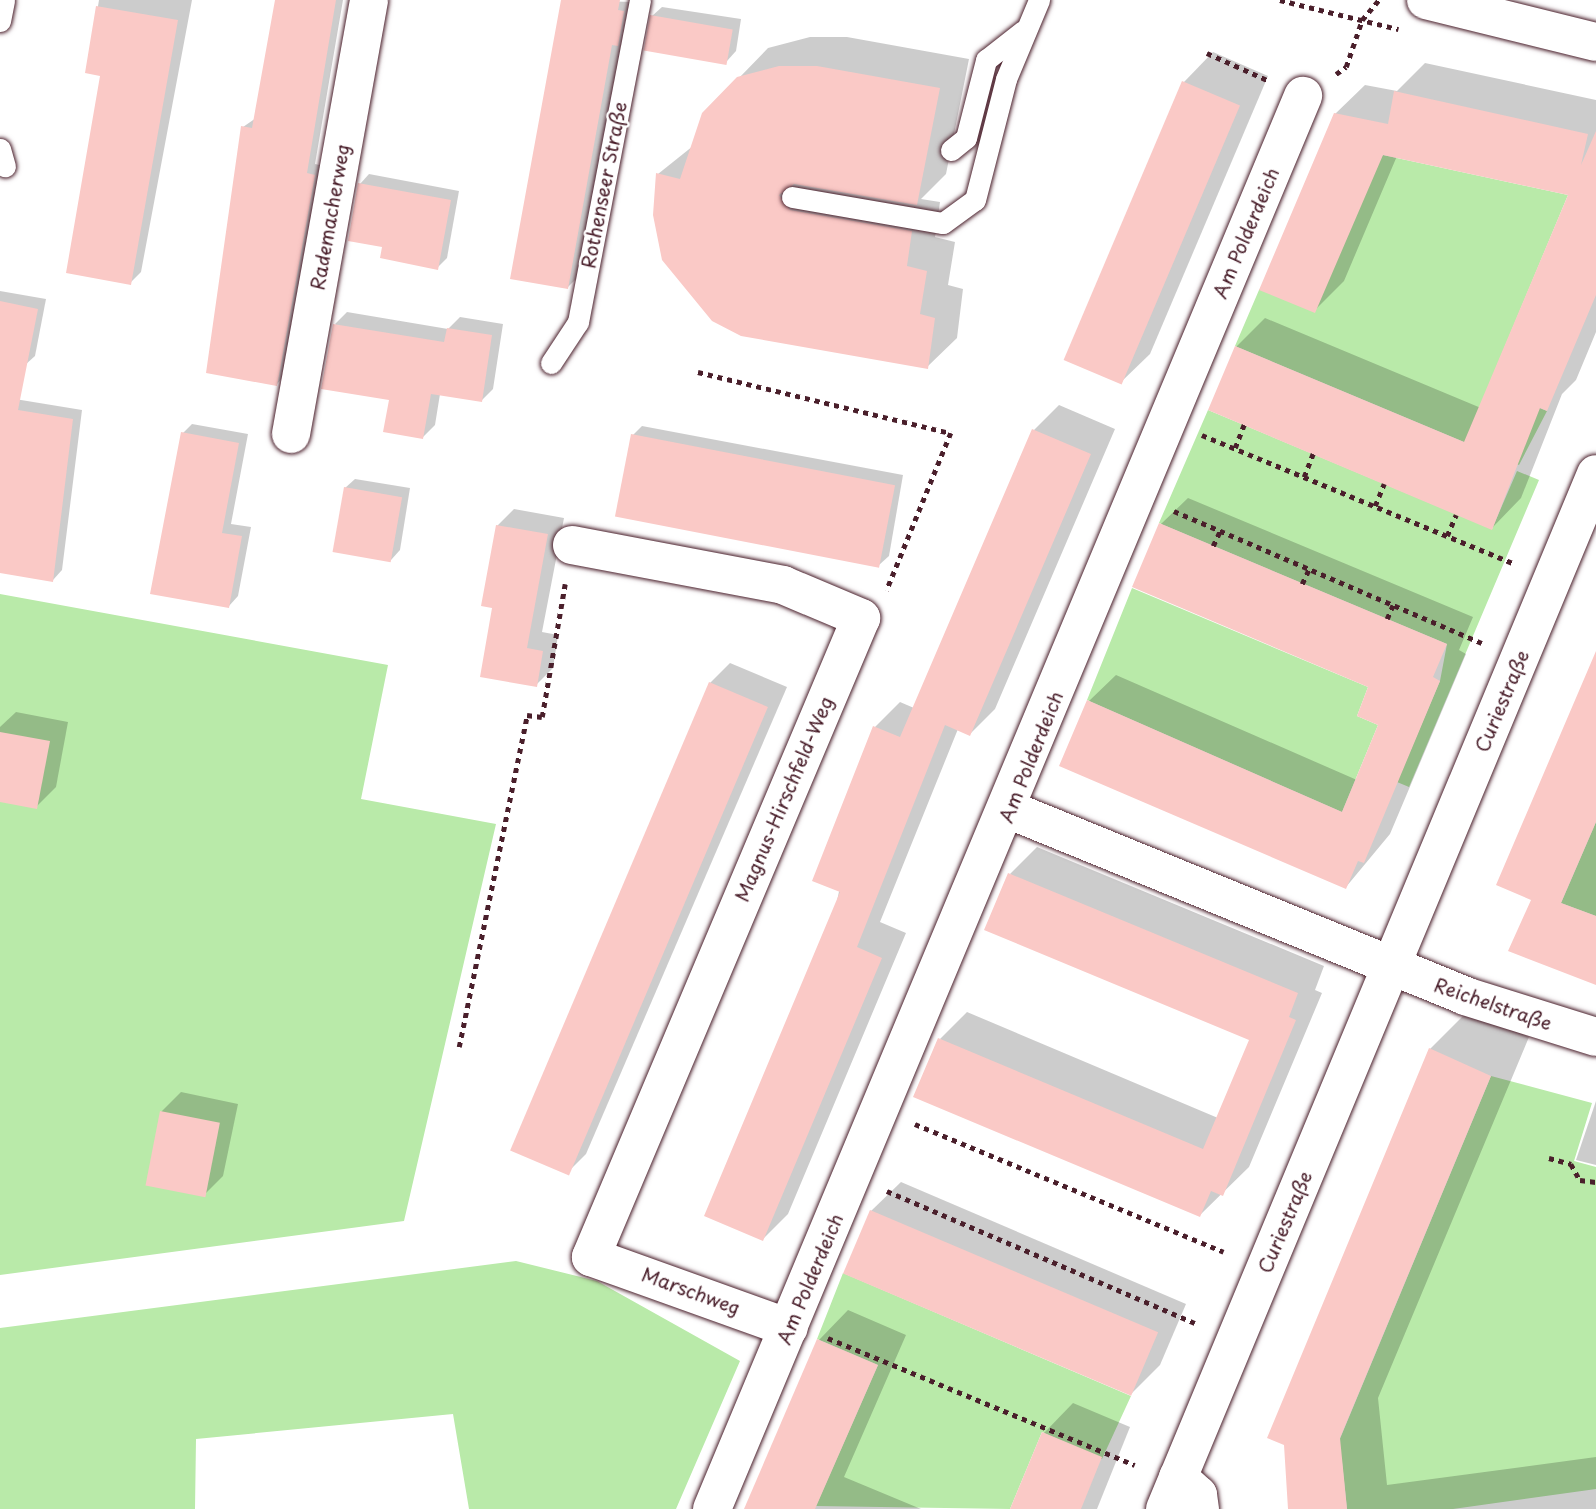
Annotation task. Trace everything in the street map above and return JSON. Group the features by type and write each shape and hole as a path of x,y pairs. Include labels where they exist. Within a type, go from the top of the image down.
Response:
{"street":[{"name":"Rademacherweg","path":"291,434 369,0"},
{"path":"1426,0 1596,42"},
{"name":"Am Polderdeich","path":"712,1509 1010,810 1303,96"},
{"name":"Curiestraße","path":"1200,1509 1198,1495 1171,1493 1596,474"},
{"path":"572,545 783,585 861,618"},
{"name":"Magnus-Hirschfeld-Weg","path":"592,1257 861,618"},
{"path":"1010,810 1392,966"},
{"name":"Reichelstraße","path":"1392,966 1596,1037"},
{"name":"Marschweg","path":"592,1257 790,1325"}],"lane":[{"path":"0,21 4,0"},
{"name":"Rothenseer Straße","path":"551,363 578,321 640,0"},
{"path":"792,197 943,223 975,200 1023,31 1039,0"},
{"path":"951,150 966,138 986,60 1023,31"}],"path":[{"path":"1207,53 1303,96 1346,67 1362,20 1380,0"},
{"path":"698,372 951,433 881,603 861,618"},
{"path":"1168,421 1516,564"},
{"path":"1235,448 1244,425"},
{"path":"1304,477 1313,454"},
{"path":"1375,506 1384,484"},
{"path":"1137,495 1482,643"},
{"path":"1447,536 1455,514"},
{"path":"1213,546 1220,531"},
{"path":"459,1046 527,715 542,717 572,545"},
{"path":"1303,583 1309,569"},
{"path":"1387,619 1393,605"},
{"path":"882,1111 1224,1252"},
{"path":"1549,1158 1571,1164 1580,1180 1596,1182"},
{"path":"853,1177 1195,1324"},
{"path":"790,1325 1135,1465"}],"green space":[{"path":"1383,155 1568,195 1488,387 1547,411 1519,465 1235,346 1259,290"},
{"path":"1208,410 1492,529 1517,471 1539,480 1409,787 1397,782 1440,681 1447,644 1159,523"},
{"path":"1132,588 1368,687 1357,716 1378,725 1342,812 1087,700"},
{"path":"0,594 388,665 361,799 496,824 404,1221 0,1275"},
{"path":"1596,822 1596,916 1561,903"},
{"path":"1491,1076 1592,1103 1574,1161 1596,1167 1596,1489 1453,1509 1347,1509 1342,1462 1332,1458"},
{"path":"516,1261 597,1281 740,1361 676,1509 469,1509 453,1414 196,1439 195,1509 0,1509 0,1328"},
{"path":"843,1273 1131,1396 1102,1459 1042,1432 1010,1509 816,1506 878,1365 817,1339"}],"building":[{"path":"275,0 336,0 307,173 315,175 277,386 206,373 241,126 252,128"},
{"path":"561,0 620,0 618,10 624,11 618,46 612,45 568,289 510,279"},
{"path":"96,6 178,20 131,285 66,273 100,76 85,73"},
{"path":"650,15 733,30 726,65 644,50"},
{"path":"779,66 817,66 940,88 917,205 794,184 779,195 790,210 912,231 907,266 927,271 920,314 935,318 928,369 741,336 712,321 662,260 653,215 656,173 680,179 702,113 737,77"},
{"path":"1182,81 1240,106 1122,385 1064,360"},
{"path":"1394,91 1588,134 1581,165 1596,131 1596,295 1547,411 1540,408 1492,530 1208,410 1235,346 1464,442 1568,195 1383,155 1315,313 1259,290 1334,113 1388,124"},
{"path":"358,183 451,200 438,270 380,258 382,247 348,241"},
{"path":"0,301 38,309 18,410 73,419 53,582 0,573"},
{"path":"333,324 444,342 447,328 492,335 482,402 431,394 423,439 383,432 389,400 321,389"},
{"path":"1032,429 1091,454 970,736 945,725 857,947 882,958 763,1241 704,1216 840,892 812,881 873,726 900,737"},
{"path":"181,432 239,443 222,533 242,536 229,608 150,594"},
{"path":"631,434 895,485 879,568 615,516"},
{"path":"344,487 402,497 391,562 333,552"},
{"path":"1159,523 1447,644 1433,677 1440,681 1364,863 1358,861 1346,889 1059,766 1087,700 1342,812 1378,725 1357,716 1368,687 1132,587"},
{"path":"496,525 548,534 527,648 543,651 537,687 480,677 492,608 481,606"},
{"path":"1596,651 1596,822 1561,903 1596,916 1596,985 1508,951 1531,900 1496,885"},
{"path":"709,682 768,707 569,1176 510,1151"},
{"path":"0,732 50,741 37,809 0,802"},
{"path":"1008,873 1298,993 1289,1017 1296,1020 1223,1196 1211,1191 1200,1217 913,1097 938,1038 1203,1149 1249,1040 984,930"},
{"path":"1429,1048 1491,1076 1340,1438 1347,1509 1288,1509 1284,1445 1267,1438"},
{"path":"160,1111 220,1123 205,1197 145,1186"},
{"path":"870,1210 1158,1332 1131,1396 843,1274"},
{"path":"817,1339 878,1365 815,1509 744,1509"},
{"path":"1042,1432 1102,1457 1081,1509 1010,1509"}]}
